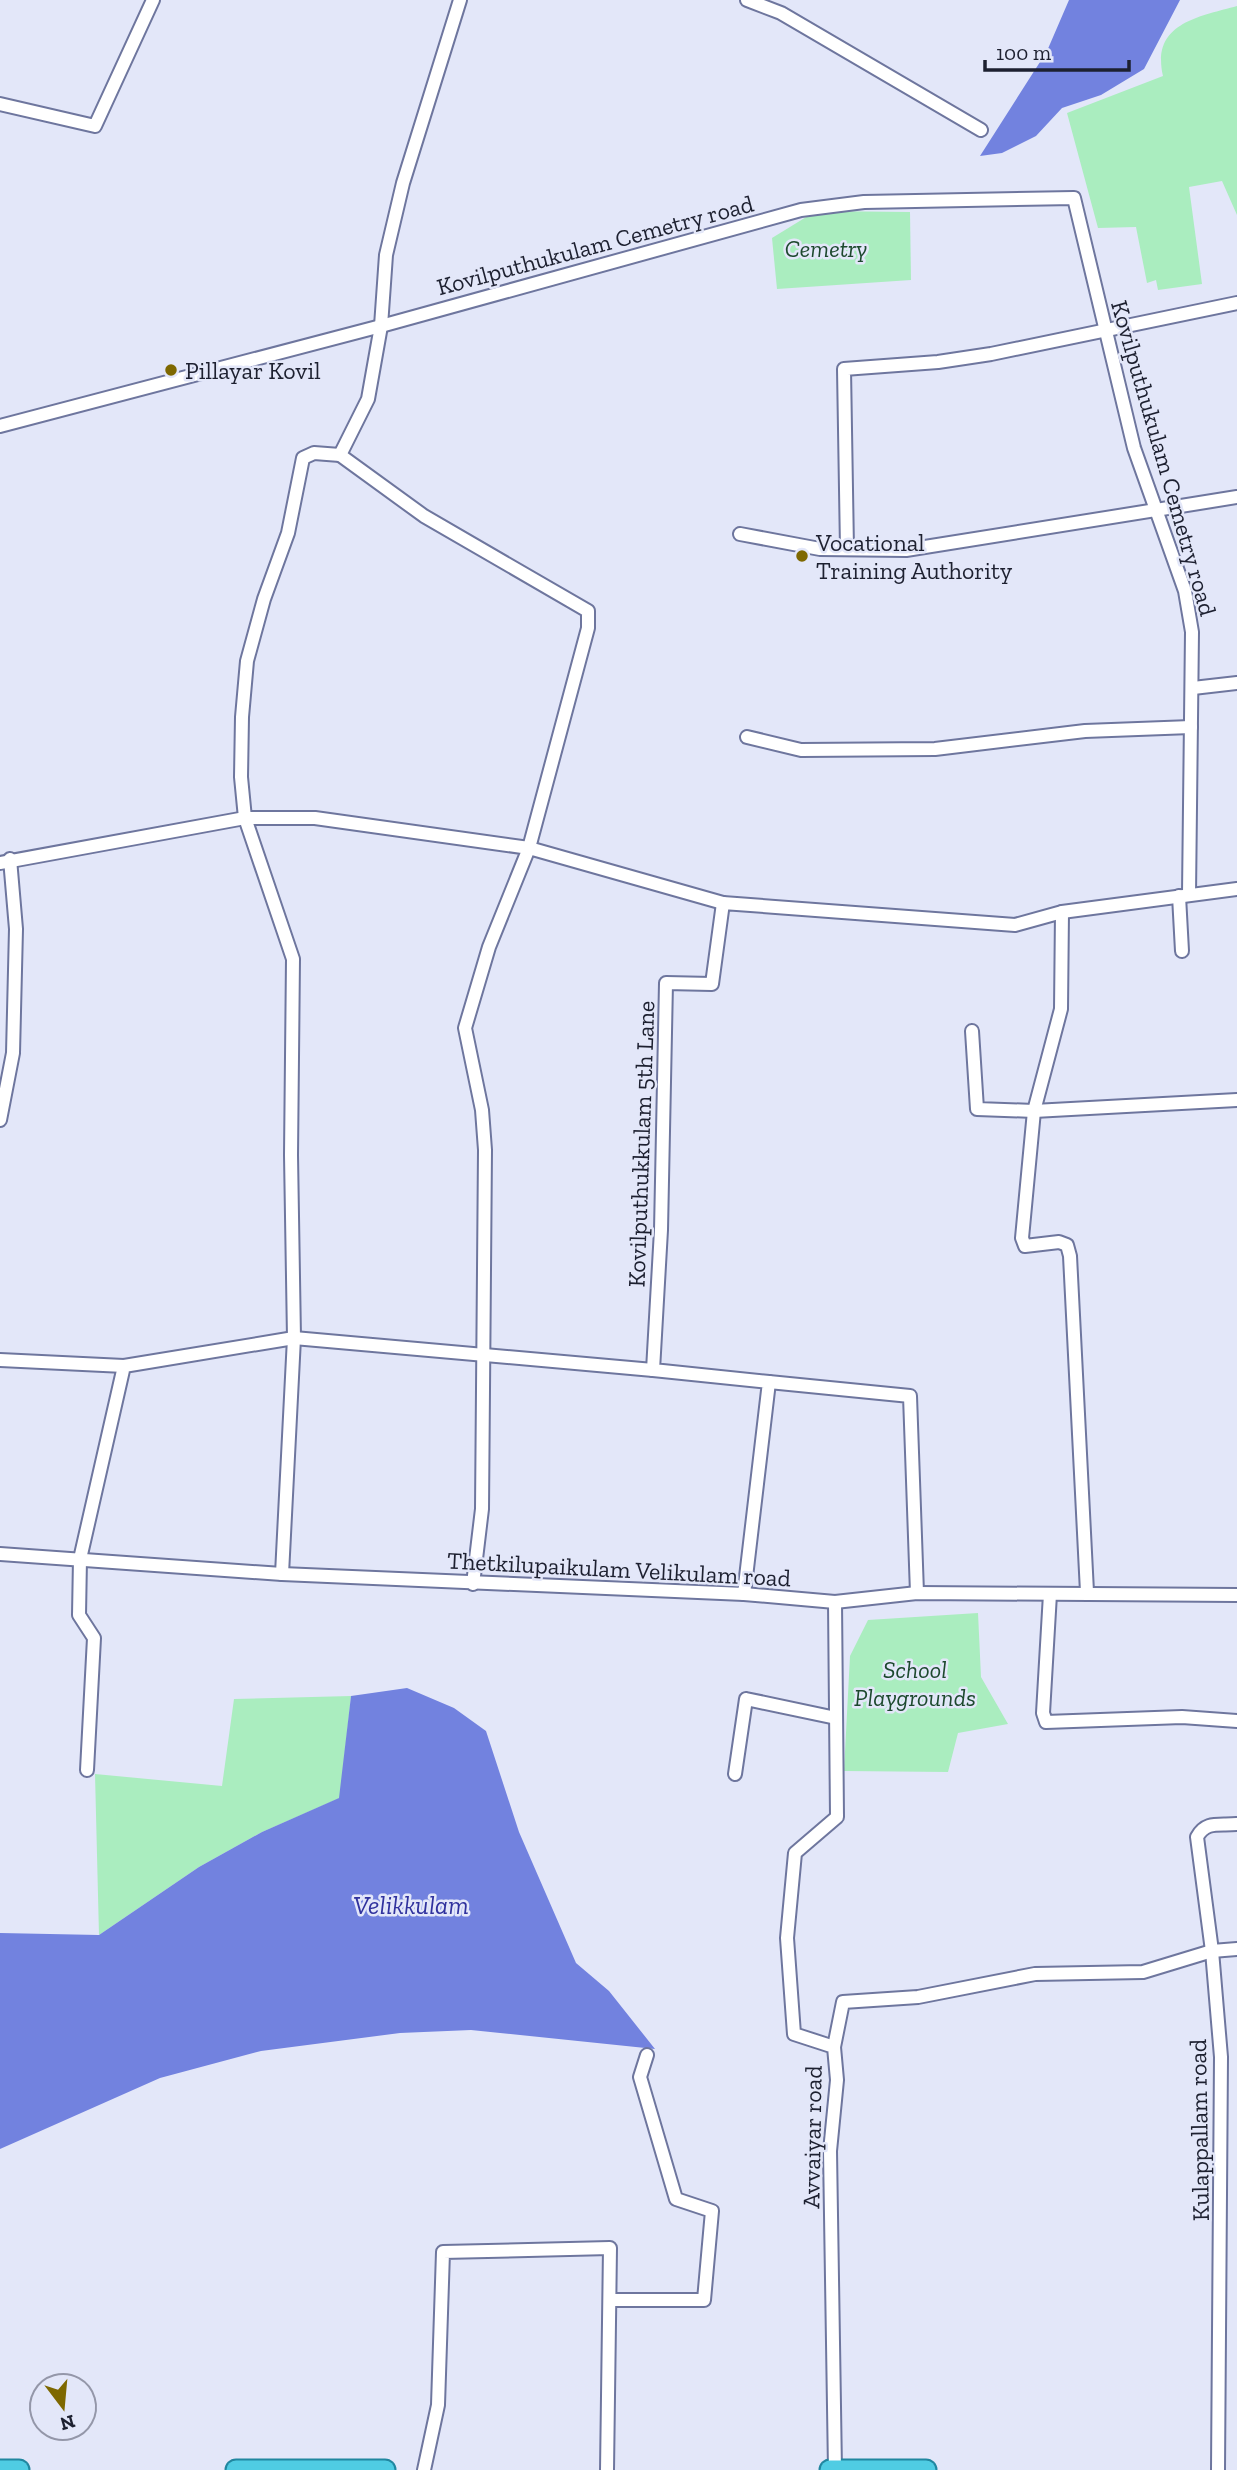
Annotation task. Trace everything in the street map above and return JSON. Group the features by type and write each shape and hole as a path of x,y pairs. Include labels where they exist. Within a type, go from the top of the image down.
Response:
{"highway":[{"path":"0,2470 19,2470"},
{"path":"236,2470 385,2470"},
{"path":"830,2470 926,2470"}],"street":[{"path":"0,104 95,126 153,0"},
{"path":"340,454 368,399 381,326 386,255 403,183 460,0"},
{"path":"747,0 781,13 981,130"},
{"name":"Kovilputhukulam Cemetry road","path":"381,326 801,210 864,202 1074,198 1134,448 1185,591 1192,632 1193,688 1182,951"},
{"path":"846,549 844,369 964,358 1237,303"},
{"path":"0,426 381,326"},
{"path":"282,1574 294,1338 291,1155 293,959 245,818 241,777 247,661 264,599 288,533 303,458 314,453 340,454 424,516 588,611 588,628 529,848 489,947 465,1028 482,1110 485,1150 482,1509 473,1584"},
{"path":"740,534 820,549 906,550 1158,512 1237,497"},
{"path":"1193,688 1237,683"},
{"path":"747,737 801,750 935,749 1085,731 1191,727"},
{"path":"0,1120 13,1053 16,929 5,861 245,818 315,818 529,848 723,903 1015,925 1062,912 1237,888"},
{"name":"Kovilputhukkulam 5th Lane","path":"653,1370 661,1230 666,983 712,984 723,903"},
{"path":"1062,912 1061,1009 1034,1111 1022,1238 1025,1246 1059,1242 1068,1245 1087,1592"},
{"path":"972,1031 977,1109 1034,1111 1237,1100"},
{"path":"0,1360 124,1366 294,1338 482,1353 910,1396 916,1593"},
{"path":"87,1770 93,1638 79,1615 80,1559 124,1366"},
{"path":"744,1594 769,1382"},
{"name":"Thetkilupaikulam Velikulam road","path":"0,1554 282,1574 744,1594 835,1602 916,1593 1237,1595"},
{"path":"1050,1594 1043,1713 1046,1722 1182,1717 1237,1721"},
{"name":"Avvaiyar road","path":"835,1602 837,1817 795,1853 787,1938 794,2034 834,2047 837,2080 830,2151 835,2470"},
{"path":"735,1774 746,1699 836,1718"},
{"name":"Kulappallam road","path":"1218,2470 1221,2057 1212,1951 1197,1837 1202,1829 1210,1824 1237,1824"},
{"path":"834,2047 843,2002 918,1997 1035,1974 1143,1972 1212,1951 1237,1949"},
{"path":"611,2300 704,2300 712,2211 676,2199 640,2077 647,2056"},
{"path":"424,2470 439,2405 443,2252 610,2248 611,2300 606,2384 607,2470"}],"green space":[{"path":"1237,6 1237,215 1222,181 1189,187 1202,284 1158,290 1156,280 1147,283 1136,227 1098,228 1067,113 1163,76 1161,59 1164,45 1171,34 1193,19"},
{"name":"Cemetry","path":"816,211 910,212 911,280 777,289 772,238"},
{"name":"School Playgrounds","path":"978,1613 981,1677 1008,1724 958,1733 948,1772 844,1771 850,1656 868,1620"},
{"path":"351,1696 340,1798 262,1832 199,1867 99,1935 95,1774 222,1786 234,1699"}],"water":[{"path":"1069,0 1180,0 1144,69 1101,95 1062,108 1036,136 1002,153 980,156 1047,51"},
{"name":"Velikkulam","path":"407,1688 454,1708 486,1731 519,1832 576,1963 609,1991 655,2049 471,2030 400,2033 261,2051 160,2078 0,2149 0,1933 99,1935 199,1867 262,1832 339,1798 351,1696"}],"place":[{"name":"Pillayar Kovil","path":"171,370"},
{"name":"Vocational Training Authority","path":"802,556"}]}
